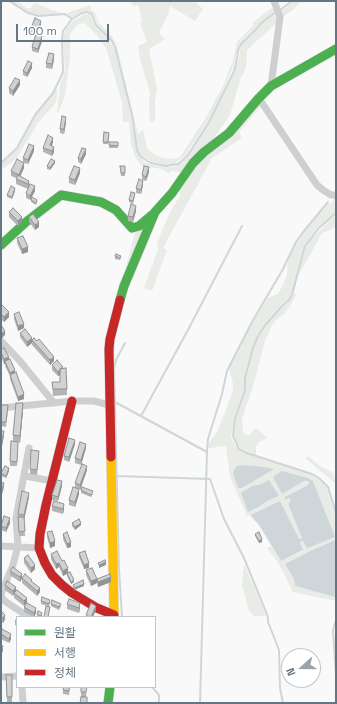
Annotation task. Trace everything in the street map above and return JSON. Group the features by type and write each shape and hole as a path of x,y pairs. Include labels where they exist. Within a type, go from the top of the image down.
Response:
{"street":[{"path":"271,86 280,17 274,1"},
{"path":"1,245 26,222 61,195 102,202 116,210 132,228 139,226 155,212 172,193 193,163 204,152 229,133 271,86 336,49"},
{"path":"258,99 317,185 331,195 336,195"},
{"path":"72,401 40,534 39,548 44,563 52,575 62,585 72,593 114,616 109,405 110,340 124,286 155,212"},
{"path":"1,341 20,361 54,403"},
{"path":"1,408 72,401 94,401 109,405"},
{"path":"27,616 6,602 2,598 1,594 13,564 18,546 16,518 29,448"},
{"path":"25,476 52,481"},
{"path":"1,546 39,548"},
{"path":"1,677 16,676"},
{"path":"22,688 23,703"},
{"path":"108,703 110,688"}],"shaded area":[{"path":"7,1 16,1 27,8 31,8 34,3 63,14 36,16 26,13"},
{"path":"132,1 194,1 203,9 195,21 170,6 159,33 165,39 149,49 157,88 155,120 150,123 150,93 138,46 147,42 140,23 142,21 139,6 131,5"},
{"path":"294,1 301,1 294,9 283,17 280,12"},
{"path":"91,6 91,10 95,12 98,22 112,36 117,47 138,134 143,130 147,148 155,155 171,159 180,157 205,119 223,86 232,63 237,42 254,25 252,23 272,8 275,12 250,32 240,43 235,62 221,97 206,124 185,156 174,164 166,165 150,161 142,157 139,153 131,107 116,47 112,40 98,25 93,13 84,11 71,18 67,14"},
{"path":"85,14 91,15 95,26 107,38 114,48 129,107 137,153 144,162 152,165 167,167 174,167 186,159 210,122 229,85 243,43 268,19 277,14 278,22 247,51 245,70 241,77 230,115 207,148 184,173 172,171 168,173 162,169 141,166 134,154 131,144 129,122 123,122 122,102 106,48 96,34 83,23 77,25 70,34 70,58 65,95 57,113 60,85 65,70 63,39 65,30 73,21"},
{"path":"57,88 57,99 55,104 38,123 16,159 1,170 1,164 18,148 33,119"},
{"path":"258,102 261,106 239,132 242,138 212,158 163,248 167,250 152,291 144,288 158,249 157,243 171,210 180,196 180,186 200,160"},
{"path":"334,198 336,198 336,212 316,229 304,246 293,290 289,299 269,318 257,336 244,378 244,390 236,413 231,436 234,444 239,450 310,474 323,483 328,489 336,515 336,541 331,541 285,564 294,579 295,586 335,597 336,595 336,601 293,592 279,564 267,548 271,546 281,561 303,551 300,542 303,541 307,548 329,522 313,481 308,478 283,494 304,481 309,482 306,486 285,497 292,500 288,504 302,538 299,540 280,501 247,516 230,477 226,446 208,448 209,443 217,432 233,390 229,369 253,322 268,298 278,294 283,285 287,274 288,261 297,243 305,231 328,204 332,203","holes":["246,465 265,467 273,469 242,488","262,484 279,496 260,506 252,486"]},
{"path":"336,215 336,224 333,229 322,233 299,275 305,249 309,241"},
{"path":"152,216 126,280 126,267 136,229"},
{"path":"295,292 296,295 286,312 275,321 271,327 264,344 254,383 242,419 243,433 250,435 255,428 267,438 259,442 256,447 256,455 239,447 234,435 236,419 246,389 246,377 254,347 259,336 279,310 289,302"},
{"path":"309,457 320,466 332,472 336,478 336,484 305,458"},
{"path":"246,465 274,469 242,488 238,488 233,474 234,470 237,466"},
{"path":"282,471 308,478 313,481 335,537 307,548 303,541 300,542 303,550 281,561 259,525 250,515 280,501 299,539 302,538 288,504 291,500 289,498 285,500 285,497 306,486 309,482 304,481 282,494 273,477"},
{"path":"269,480 279,496 248,512 241,493 252,486 262,484"},
{"path":"335,540 335,597 295,586 294,579 285,564"},
{"path":"244,564 266,616 254,616 249,611 242,585"}],"building":[{"path":"35,18 41,21 37,31 31,28"},
{"path":"36,34 42,36 38,49 32,47"},
{"path":"49,53 54,54 52,64 46,63"},
{"path":"28,61 32,63 27,73 23,71"},
{"path":"15,78 20,80 13,91 9,88"},
{"path":"62,116 66,117 64,129 60,129"},
{"path":"104,132 109,133 108,142 103,142"},
{"path":"48,135 53,138 50,145 54,147 52,151 43,148"},
{"path":"109,142 118,142 118,146 109,145"},
{"path":"29,144 34,146 28,160 23,158"},
{"path":"82,148 86,149 81,159 78,158"},
{"path":"17,159 24,163 19,175 11,171"},
{"path":"51,159 55,161 50,168 47,166"},
{"path":"74,166 80,168 75,180 69,178"},
{"path":"120,166 125,166 125,173 121,173"},
{"path":"144,166 149,167 146,177 142,175"},
{"path":"18,175 29,181 28,184 16,179"},
{"path":"139,179 143,181 141,190 136,188"},
{"path":"30,184 35,186 30,196 26,193"},
{"path":"11,186 15,188 12,197 7,195"},
{"path":"131,192 135,193 133,201 129,200"},
{"path":"32,197 37,200 36,203 31,200"},
{"path":"131,204 136,206 133,217 128,216"},
{"path":"13,208 22,217 18,221 9,212"},
{"path":"33,214 39,222 35,225 29,217"},
{"path":"23,236 28,247 22,249 17,238"},
{"path":"116,254 121,256 120,258 115,256"},
{"path":"1,304 9,312 4,317 1,314"},
{"path":"19,312 24,324 18,326 14,314"},
{"path":"1,325 5,331 2,333 1,332"},
{"path":"25,329 32,338 27,342 20,333"},
{"path":"34,338 37,341 39,339 54,357 50,360 32,340"},
{"path":"4,348 9,357 4,359 1,349"},
{"path":"10,359 15,370 10,373 5,361"},
{"path":"57,360 63,367 58,372 52,365"},
{"path":"66,368 67,389 53,389 52,382 60,382 60,369"},
{"path":"16,372 24,394 18,397 10,375"},
{"path":"16,403 23,403 20,436 13,435"},
{"path":"1,405 8,405 6,422 1,422"},
{"path":"1,431 4,431 1,446"},
{"path":"69,438 75,440 69,457 64,456"},
{"path":"11,441 18,442 17,462 10,461"},
{"path":"80,442 86,444 81,460 75,458"},
{"path":"31,450 39,451 37,470 30,469"},
{"path":"82,464 87,466 80,485 75,483"},
{"path":"5,466 9,468 6,476 1,473"},
{"path":"57,480 62,481 58,497 52,495"},
{"path":"1,482 4,483 1,493"},
{"path":"73,487 79,489 75,502 69,500"},
{"path":"82,487 93,491 91,495 81,490"},
{"path":"22,491 29,493 24,515 18,514"},
{"path":"54,501 64,504 63,509 52,506"},
{"path":"4,516 10,518 6,528 1,526"},
{"path":"18,517 24,517 25,531 19,532"},
{"path":"79,519 81,523 75,527 72,523"},
{"path":"52,531 55,541 50,543 47,532"},
{"path":"67,532 71,542 67,544 63,534"},
{"path":"259,532 262,539 259,541 255,534"},
{"path":"57,551 62,561 64,560 68,568 63,571 59,563 56,564 51,554"},
{"path":"85,551 89,563 84,565 79,553"},
{"path":"28,555 35,565 31,568 24,558"},
{"path":"105,560 106,562 99,565 98,563"},
{"path":"13,567 22,574 20,577 10,571"},
{"path":"92,568 97,579 91,581 86,570"},
{"path":"70,572 74,580 71,582 67,573"},
{"path":"25,574 40,588 37,591 22,578"},
{"path":"110,574 111,577 98,582 97,579"},
{"path":"83,580 84,584 74,588 73,585"},
{"path":"7,581 16,587 13,591 5,585"},
{"path":"17,590 27,598 24,601 14,593"},
{"path":"42,597 50,600 49,604 41,601"},
{"path":"69,599 80,603 79,608 67,604"},
{"path":"52,600 61,604 59,607 51,604"},
{"path":"27,603 36,608 34,613 24,607"},
{"path":"91,603 96,606 91,616 86,615"},
{"path":"46,606 50,607 48,616 44,616"},
{"path":"1,611 5,615 3,618 1,617"},
{"path":"38,611 42,613 41,616 37,614"},
{"path":"2,629 11,634 9,639 1,634"},
{"path":"6,675 12,675 12,697 7,697"},
{"path":"64,688 69,688 69,691 63,690"},
{"path":"81,688 87,688 86,692 81,692"},
{"path":"81,697 87,697 87,703 80,703"}],"waterway":[{"path":"11,1 28,13 39,16 65,14 72,19"},
{"path":"280,10 292,1"},
{"path":"1,163 17,148 35,115 53,93 63,72 63,31 72,19 82,13 87,12 92,14 96,25 112,41 115,47 132,115 137,150 140,156 151,163 166,166 178,164 188,155 209,122 227,86 234,71 238,50 241,44 265,20 275,13"},
{"path":"200,703 208,439 222,394 227,371 252,322 283,269 296,242 328,202"},
{"path":"336,213 318,229 305,246 292,295 266,324 258,336 253,348 245,378 245,390 235,419 233,436 239,449 247,453 312,474 320,479 328,487 336,512"},
{"path":"141,416 242,226"},
{"path":"122,616 119,568 114,369 116,360 125,343"},
{"path":"115,402 207,452"},
{"path":"116,476 210,479 224,519 244,558 268,617 268,622 279,650 280,688 283,703"},
{"path":"336,620 333,630 336,676"},
{"path":"153,688 159,695 159,703"}],"traffic: fast":[{"path":"120,300 124,286 155,212 172,193 193,163 204,152 229,133 271,86 336,49"},
{"path":"1,245 26,222 61,195 101,202 116,210 132,228 139,226 152,215"},
{"path":"108,703 110,688"}],"traffic: slow":[{"path":"111,457 114,616"}],"traffic: jam":[{"path":"111,457 109,349 110,339 120,300"},
{"path":"72,401 46,505 40,534 39,548 52,575 62,585 97,608 114,615"}]}
